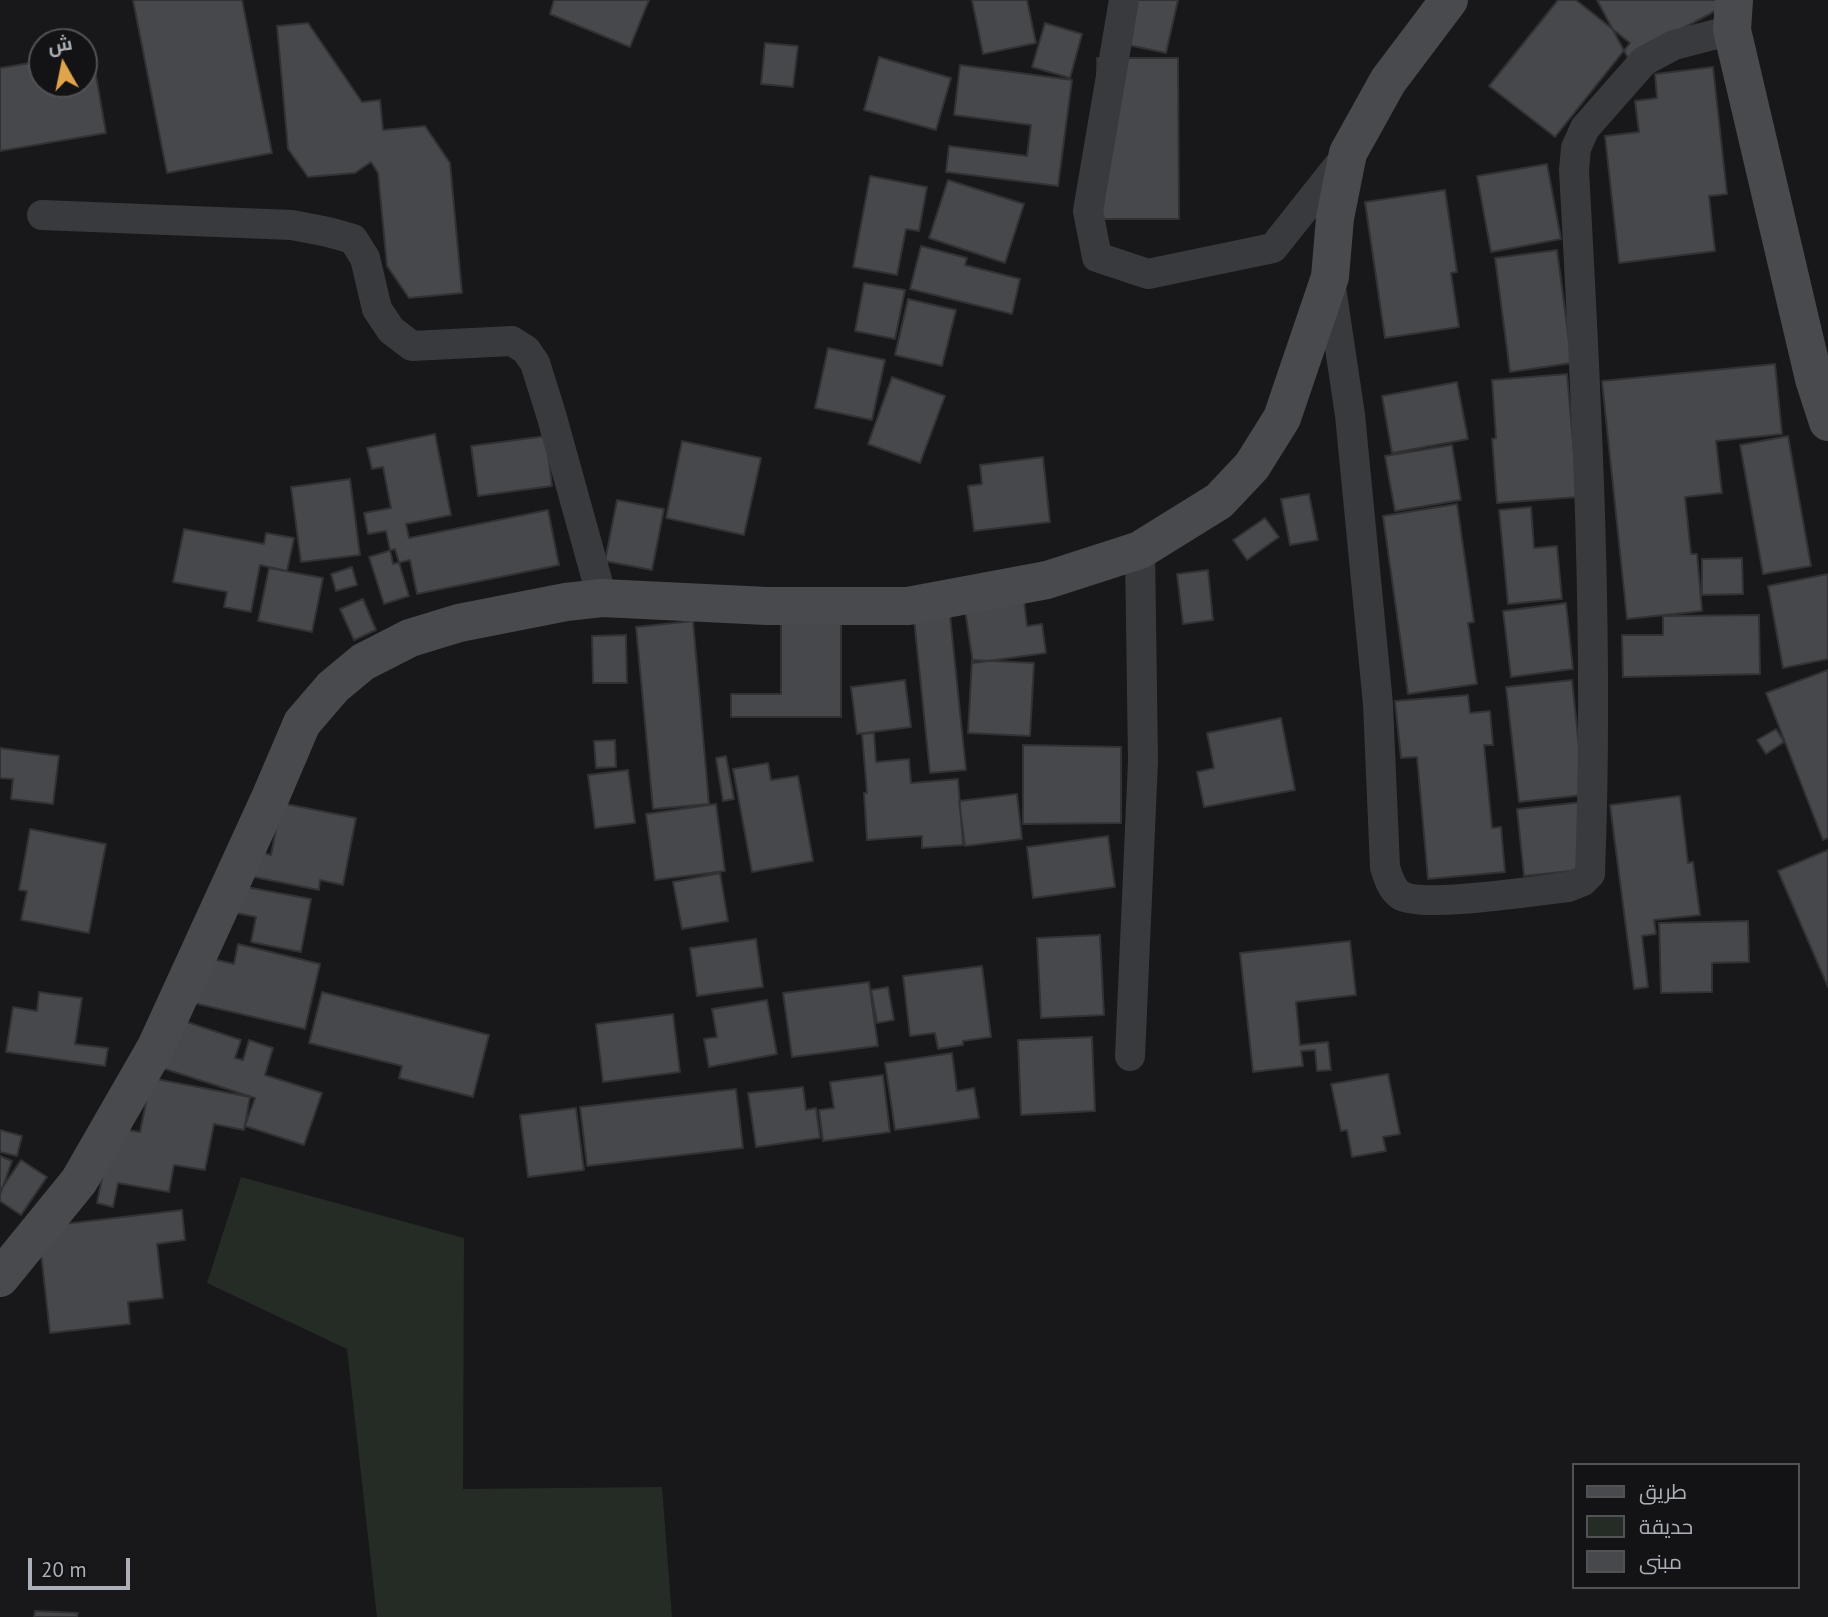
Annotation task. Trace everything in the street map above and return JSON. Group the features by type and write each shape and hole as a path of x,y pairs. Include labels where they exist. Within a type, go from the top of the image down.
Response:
{"street":[{"path":"1124,0 1088,211 1097,257 1148,274 1273,248 1348,153 1388,81 1448,0"},
{"path":"1348,153 1335,218 1330,277 1350,415 1378,704 1385,867 1392,887 1402,897 1450,900 1568,887 1583,881 1590,874 1594,766 1593,583 1587,404 1574,170 1576,148 1585,128 1644,61 1733,15 1814,379 1828,422"},
{"path":"42,215 278,225 328,232 353,240 365,258 377,309 391,330 412,346 512,341 526,350 535,363 551,414 602,598"},
{"path":"0,1278 14,1250 79,1181 156,1047 302,723 333,687 363,662 410,638 459,623 566,602 602,598 767,606 908,606 1047,580 1140,550 1219,501 1252,466 1282,418 1330,277"},
{"path":"1130,1056 1143,761 1140,550"}],"green space":[{"path":"241,1177 464,1238 463,1489 662,1487 672,1617 377,1617 347,1349 207,1283"}],"building":[{"path":"133,0 242,0 272,153 167,173"},
{"path":"554,0 649,0 630,47 550,14"},
{"path":"972,0 1027,0 1036,43 983,54"},
{"path":"1120,0 1178,0 1166,53 1114,42"},
{"path":"1558,0 1576,0 1630,43 1555,137 1489,86"},
{"path":"1597,0 1730,0 1730,3 1628,58"},
{"path":"308,23 362,102 380,100 383,130 425,126 450,163 462,293 409,298 387,266 378,173 371,162 355,173 308,177 288,149 277,26"},
{"path":"1045,23 1082,34 1070,78 1032,67"},
{"path":"765,43 798,46 793,87 761,84"},
{"path":"879,57 951,78 936,130 864,110"},
{"path":"1097,58 1178,58 1179,219 1098,219"},
{"path":"28,63 28,98 98,98 98,87 106,133 0,151 0,68"},
{"path":"960,65 1072,80 1058,186 946,172 949,146 1027,156 1031,125 954,115"},
{"path":"1713,67 1727,194 1709,196 1715,251 1619,263 1605,136 1639,132 1635,101 1657,98 1655,74"},
{"path":"1547,164 1561,239 1491,252 1477,176"},
{"path":"870,176 927,187 919,231 906,229 897,275 853,267"},
{"path":"948,180 1024,204 1005,263 929,238"},
{"path":"1445,190 1457,272 1451,273 1459,327 1385,338 1365,202"},
{"path":"921,246 967,258 965,265 1020,279 1012,314 910,289"},
{"path":"1557,250 1572,363 1510,372 1495,258"},
{"path":"864,283 905,290 895,339 855,331"},
{"path":"908,299 956,310 942,366 895,355"},
{"path":"828,348 885,360 872,420 815,408"},
{"path":"1775,364 1782,434 1716,441 1722,493 1685,497 1691,554 1697,554 1702,611 1627,619 1602,381"},
{"path":"1567,374 1578,497 1497,503 1492,439 1496,438 1492,380"},
{"path":"892,377 945,396 920,463 868,444"},
{"path":"1457,382 1468,439 1392,453 1382,396"},
{"path":"435,434 451,515 406,524 409,538 548,510 559,565 417,594 410,560 393,564 386,531 368,534 364,513 391,508 383,467 372,469 367,448"},
{"path":"546,436 552,486 478,496 471,446"},
{"path":"1788,436 1811,566 1763,574 1740,445"},
{"path":"682,441 761,458 744,535 666,518"},
{"path":"1452,445 1461,500 1395,511 1385,456"},
{"path":"1043,457 1050,522 974,531 968,486 982,484 980,465"},
{"path":"350,479 360,555 301,562 291,487"},
{"path":"1309,494 1318,540 1290,545 1281,499"},
{"path":"617,500 664,509 652,570 605,561"},
{"path":"1457,504 1474,622 1468,623 1477,684 1408,694 1383,516"},
{"path":"1531,507 1534,548 1557,546 1562,599 1508,604 1499,510"},
{"path":"1265,518 1279,537 1247,560 1233,540"},
{"path":"184,529 264,544 266,533 294,538 287,571 260,565 251,612 224,607 227,592 173,582"},
{"path":"395,549 409,596 384,604 369,557"},
{"path":"1742,558 1743,594 1702,595 1702,559"},
{"path":"352,567 357,585 336,591 331,574"},
{"path":"269,568 323,578 312,632 258,621"},
{"path":"1208,570 1213,620 1183,624 1177,574"},
{"path":"1828,574 1828,659 1783,668 1768,586"},
{"path":"363,599 376,630 354,640 340,609"},
{"path":"1024,601 1027,626 1042,624 1046,653 973,663 965,610"},
{"path":"1566,603 1573,669 1511,677 1503,611"},
{"path":"950,615 966,770 930,773 914,619"},
{"path":"1759,615 1760,674 1623,677 1622,635 1663,635 1663,616"},
{"path":"693,621 709,804 653,809 636,627"},
{"path":"781,624 841,624 841,717 731,717 731,694 781,694"},
{"path":"626,635 627,683 593,683 592,636"},
{"path":"972,660 1034,663 1030,736 968,733"},
{"path":"1828,670 1828,838 1823,840 1766,693"},
{"path":"905,680 911,727 857,734 851,687"},
{"path":"1572,680 1584,795 1519,802 1506,687"},
{"path":"1468,695 1470,713 1490,711 1493,745 1484,745 1492,828 1501,827 1505,872 1428,879 1417,757 1401,758 1395,701"},
{"path":"1281,718 1295,790 1204,807 1197,772 1214,768 1207,733"},
{"path":"1776,729 1784,742 1766,754 1757,740"},
{"path":"874,733 876,762 909,759 911,783 958,779 963,845 922,848 922,836 867,840 864,793 867,793 862,734"},
{"path":"615,740 616,767 596,768 594,741"},
{"path":"1023,745 1121,747 1121,823 1023,824"},
{"path":"0,748 59,756 53,804 11,799 13,779 0,778"},
{"path":"726,756 734,799 723,801 716,758"},
{"path":"768,763 771,780 798,776 813,861 752,872 733,769"},
{"path":"628,770 635,823 595,828 588,775"},
{"path":"1017,794 1022,839 965,846 959,801"},
{"path":"1680,796 1688,863 1693,862 1700,915 1654,920 1656,934 1642,936 1648,987 1634,989 1610,805"},
{"path":"1583,802 1590,869 1524,876 1517,809"},
{"path":"281,803 356,818 343,885 320,880 319,890 254,877 259,852 271,855"},
{"path":"716,804 725,871 655,880 646,814"},
{"path":"30,829 106,844 89,933 21,920 27,891 19,890"},
{"path":"1108,836 1115,887 1033,898 1027,847"},
{"path":"1828,850 1828,987 1778,871"},
{"path":"720,873 728,921 682,929 673,882"},
{"path":"241,886 311,899 301,952 251,942 256,917 236,913"},
{"path":"1748,921 1749,962 1712,963 1712,992 1661,993 1659,923"},
{"path":"1100,935 1104,1015 1041,1018 1037,938"},
{"path":"756,939 763,987 697,996 690,948"},
{"path":"1350,941 1356,995 1296,1002 1300,1045 1328,1042 1331,1070 1317,1071 1315,1050 1301,1051 1303,1066 1253,1072 1240,953"},
{"path":"238,944 320,964 305,1029 181,1000 192,954 234,964"},
{"path":"982,966 991,1037 963,1041 963,1045 938,1049 935,1033 910,1036 903,976"},
{"path":"869,982 878,1046 792,1057 783,993"},
{"path":"888,987 894,1020 877,1023 871,990"},
{"path":"39,992 82,998 75,1044 108,1048 105,1066 6,1052 13,1007 37,1011"},
{"path":"322,992 489,1035 473,1097 399,1078 402,1066 309,1043"},
{"path":"767,1000 777,1054 709,1067 704,1039 717,1037 712,1009"},
{"path":"673,1014 680,1072 603,1082 596,1024"},
{"path":"175,1018 241,1040 235,1058 243,1060 249,1040 273,1048 265,1075 322,1093 304,1145 245,1126 255,1098 159,1067"},
{"path":"1092,1037 1095,1111 1021,1115 1018,1040"},
{"path":"952,1053 957,1091 974,1088 979,1118 895,1130 885,1063"},
{"path":"1388,1074 1400,1134 1383,1137 1386,1151 1352,1157 1347,1130 1341,1131 1331,1084"},
{"path":"883,1075 890,1132 823,1141 819,1110 834,1108 830,1082"},
{"path":"151,1078 250,1097 244,1130 214,1124 205,1170 174,1165 169,1192 118,1183 113,1207 97,1203 112,1127 140,1132"},
{"path":"803,1087 806,1110 816,1108 820,1138 756,1147 748,1093"},
{"path":"736,1089 743,1148 587,1166 580,1107"},
{"path":"576,1108 584,1170 528,1177 520,1115"},
{"path":"0,1130 22,1136 17,1156 0,1152"},
{"path":"0,1156 12,1161 0,1195"},
{"path":"21,1160 47,1177 21,1215 0,1201 0,1191"},
{"path":"182,1210 185,1240 157,1244 163,1298 128,1302 130,1324 50,1333 38,1227"},
{"path":"35,1611 78,1613 77,1617 34,1617"}]}
